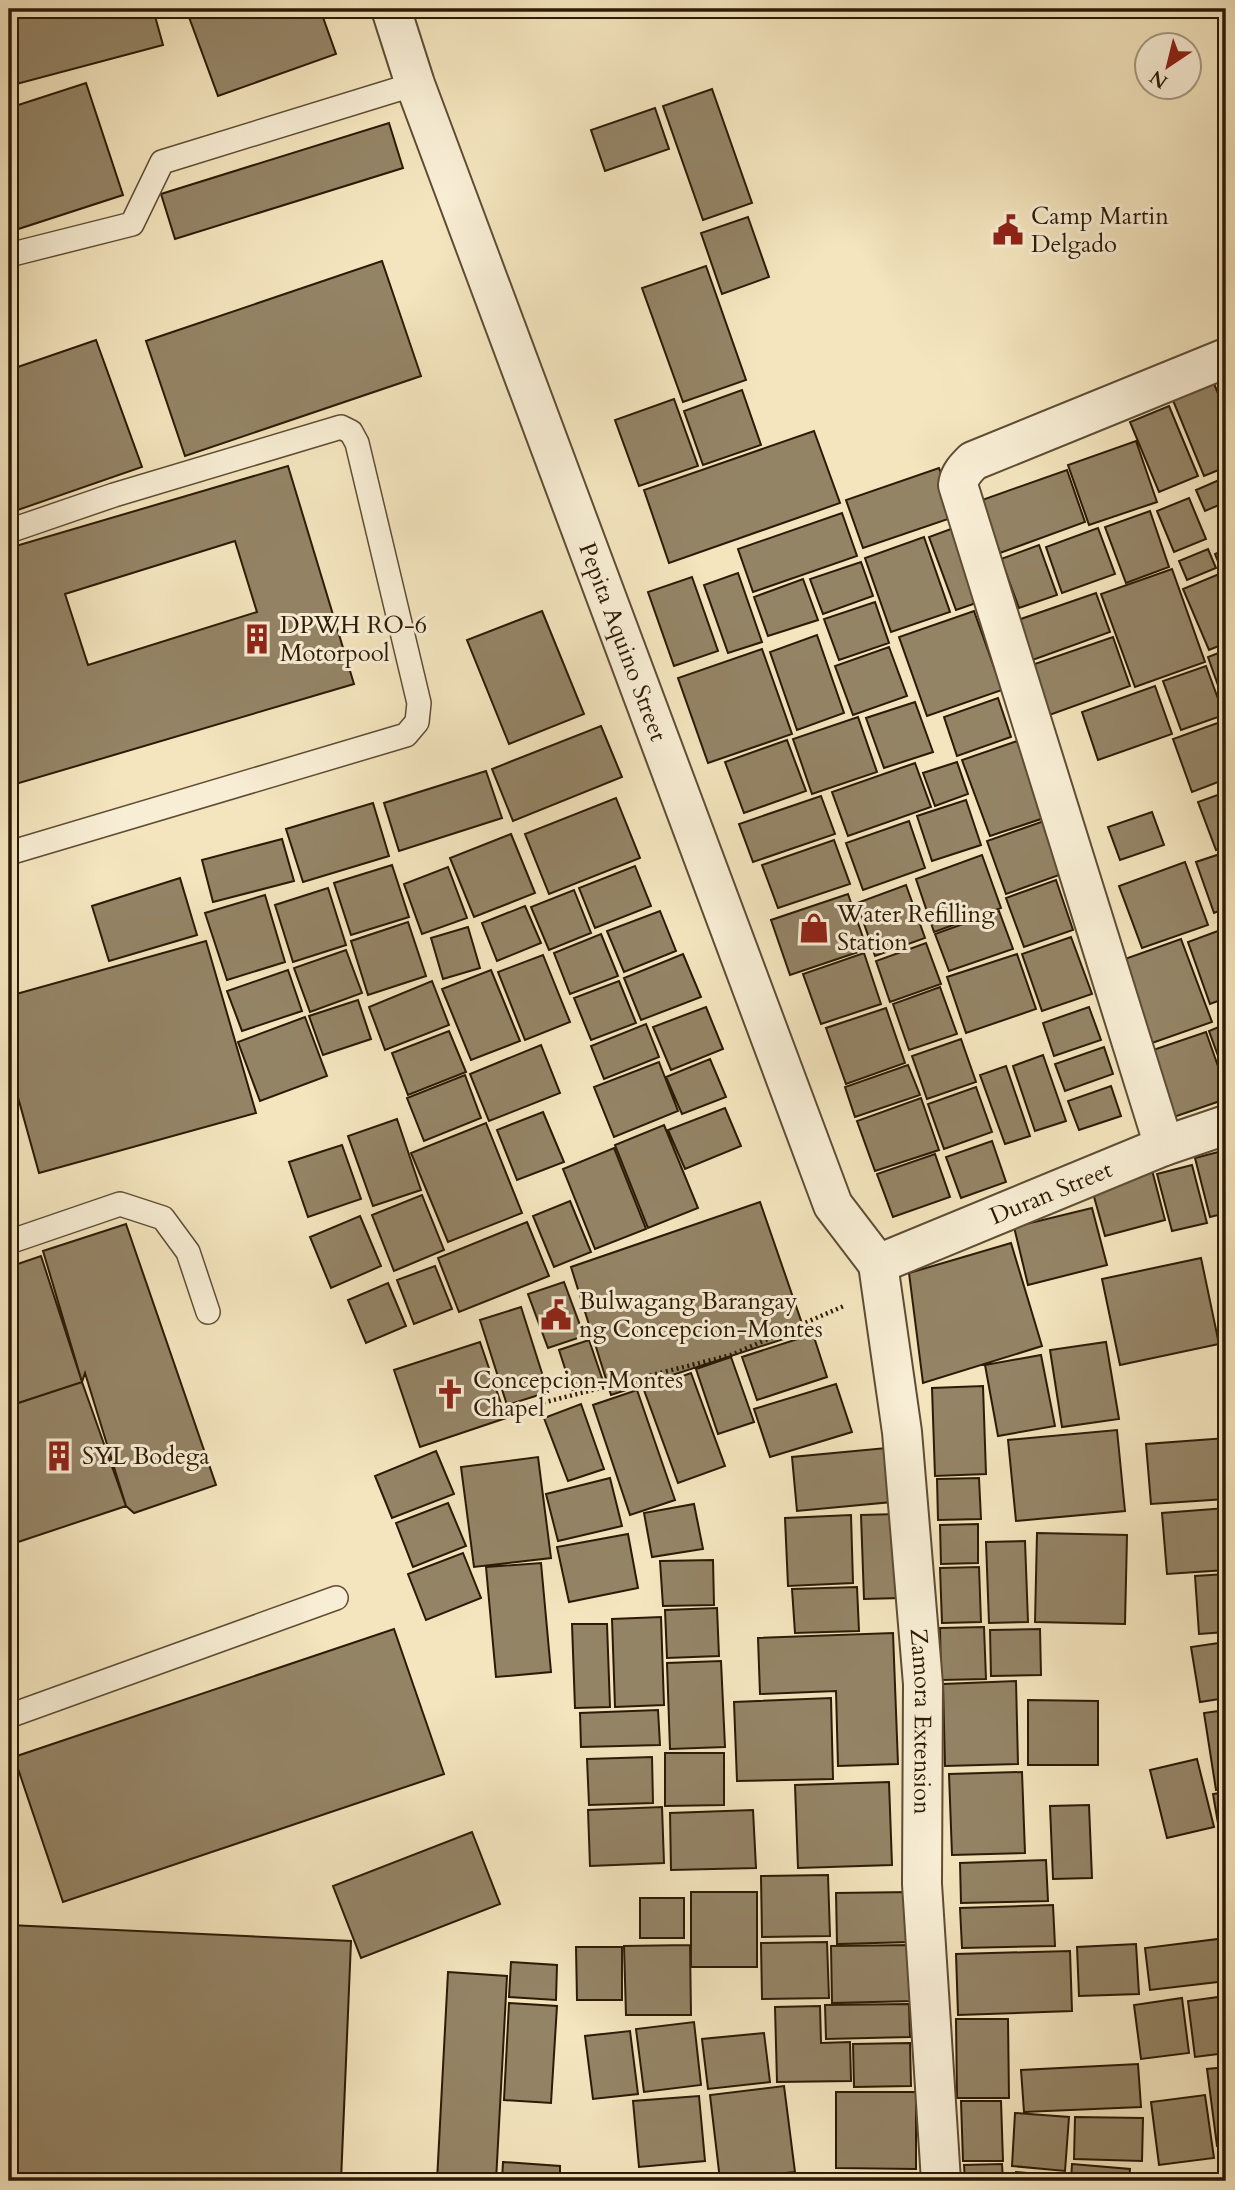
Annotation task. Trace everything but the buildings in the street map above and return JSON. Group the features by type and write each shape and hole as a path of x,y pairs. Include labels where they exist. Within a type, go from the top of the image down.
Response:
{"street":[{"name":"Pepita Aquino Street","path":"391,9 415,85 833,1205 879,1277"},
{"path":"1164,1146 958,485 964,470 973,461 1226,358"},
{"name":"Duran Street","path":"879,1277 1164,1146 1226,1125"},
{"name":"Zamora Extension","path":"879,1277 902,1432 923,1684 922,1884 942,2181"}],"lane":[{"path":"9,255 132,224 162,162 415,85"},
{"path":"9,531 114,495 341,427 351,432 357,443 419,703 417,722 406,735 9,853"},
{"path":"9,1242 120,1204 163,1219 188,1252 208,1312"},
{"path":"9,1716 336,1598"}],"path":[{"path":"522,1408 732,1355 879,1277"}],"place":[{"name":"Camp Martin Delgado","path":"1008,230"},
{"name":"DPWH RO-6 Motorpool","path":"257,639"},
{"name":"Water Refilling Station","path":"814,928"},
{"name":"Bulwagang Barangay ng Concepcion-Montes","path":"556,1315"},
{"name":"Concepcion-Montes Chapel","path":"450,1394"},
{"name":"SYL Bodega","path":"59,1456"}]}
